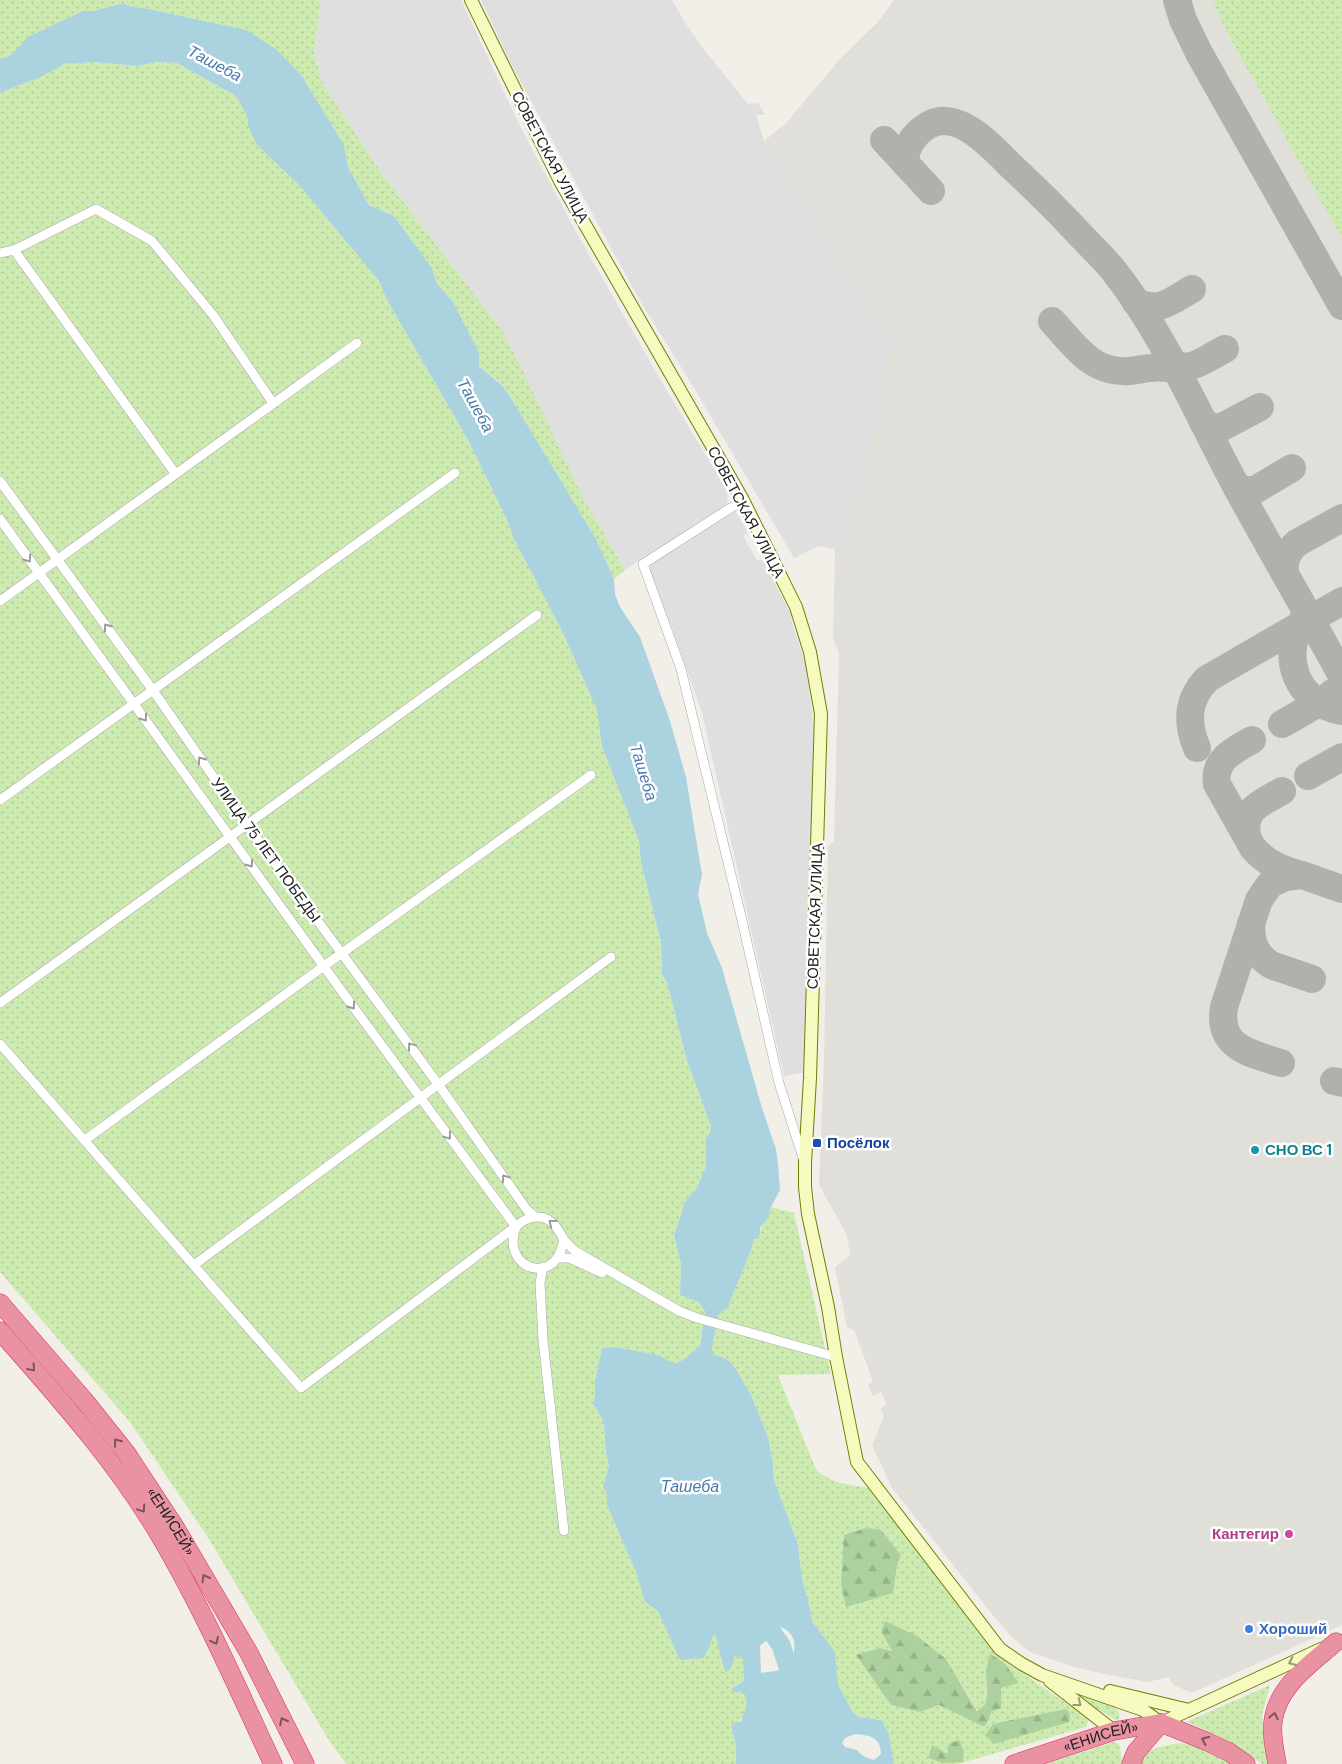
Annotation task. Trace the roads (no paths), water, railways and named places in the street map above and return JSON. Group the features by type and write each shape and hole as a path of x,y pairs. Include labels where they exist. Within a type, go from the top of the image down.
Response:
{"highway":[{"name":"«ЕНИСЕЙ»","path":"0,1303 84,1400 127,1454 175,1526 249,1653 305,1764"},
{"name":"«ЕНИСЕЙ»","path":"0,1331 114,1466 160,1536 203,1615 273,1764"},
{"path":"1277,1764 1272,1722 1280,1699 1298,1675 1339,1641"},
{"name":"«ЕНИСЕЙ»","path":"1014,1764 1114,1731 1160,1723"},
{"name":"«ЕНИСЕЙ»","path":"1131,1764 1136,1752 1160,1723"},
{"path":"1160,1723 1229,1752 1246,1764"}],"street":[{"name":"СОВЕТСКАЯ УЛИЦА","path":"471,0 560,181 743,500 796,607 810,652 821,714 805,1187 808,1214 828,1307 857,1462 1000,1649 1042,1675"},
{"path":"0,253 14,250 96,209 152,241 213,314 273,403"},
{"path":"14,250 175,473"},
{"path":"0,601 357,343"},
{"path":"0,800 455,473"},
{"name":"УЛИЦА 75 ЛЕТ ПОБЕДЫ","path":"0,481 152,689 247,825 438,1084 527,1210 535,1217"},
{"path":"743,500 643,564 681,669 742,916 779,1083 805,1163"},
{"name":"УЛИЦА 75 ЛЕТ ПОБЕДЫ","path":"0,519 38,574 516,1227"},
{"path":"0,1003 536,615"},
{"path":"86,1140 324,966 591,775"},
{"path":"194,1265 611,957"},
{"path":"0,1044 86,1140 300,1388 523,1221 535,1217 546,1218 553,1222 564,1240 575,1252 679,1310"},
{"path":"516,1227 512,1244 514,1253 519,1260 534,1268 543,1268 558,1258 564,1240"},
{"path":"558,1258 569,1258 579,1262 697,1318 836,1357"},
{"path":"543,1268 540,1283 543,1340 564,1531"},
{"path":"1042,1675 1143,1710 1160,1723 1339,1641"},
{"path":"1042,1675 1188,1710"},
{"path":"1042,1675 1114,1731"}],"water":[{"name":"Ташеба","path":"123,3 247,30 277,50 287,60 302,76 344,145 348,167 369,205 394,216 432,268 436,282 453,302 479,352 479,366 503,386 596,539 614,579 615,594 620,607 640,637 670,721 686,777 702,875 698,894 707,933 722,968 762,1108 776,1149 780,1190 771,1207 769,1217 760,1228 760,1235 754,1240 728,1307 718,1315 711,1353 728,1360 736,1369 752,1397 768,1437 774,1480 798,1544 802,1578 812,1621 835,1652 838,1684 852,1711 858,1717 881,1720 889,1734 894,1764 736,1764 736,1745 731,1726 741,1721 747,1702 742,1691 736,1693 731,1689 744,1681 743,1659 735,1655 731,1669 726,1672 715,1635 703,1658 680,1660 658,1611 645,1602 636,1572 607,1505 607,1495 603,1487 609,1465 606,1454 604,1422 593,1404 595,1380 602,1348 615,1347 659,1355 674,1364 683,1360 700,1346 705,1312 699,1302 680,1295 681,1264 674,1235 685,1202 696,1189 706,1167 706,1139 710,1133 711,1126 687,1061 667,982 662,975 661,942 641,863 639,841 602,747 597,710 564,635 513,537 507,520 467,438 387,300 379,281 299,185 257,145 248,126 247,116 234,95 177,63 157,62 137,66 93,62 66,63 43,76 0,93 0,59 10,56 28,37 83,11 94,11","holes":["781,1627 787,1630 793,1638 794,1648 791,1665 776,1671 761,1673 760,1646","855,1734 869,1736 876,1740 881,1754 874,1760 867,1758 857,1750 845,1747 842,1743 845,1738"]}],"waterway":[{"name":"Ташеба","path":"759,1614 781,1645 796,1692"}],"place":[{"name":"Посёлок","path":"817,1143"},
{"name":"СНО ВС 1","path":"1255,1150"},
{"name":"Кантегир","path":"1289,1534"},
{"name":"Хороший","path":"1249,1629"}]}
